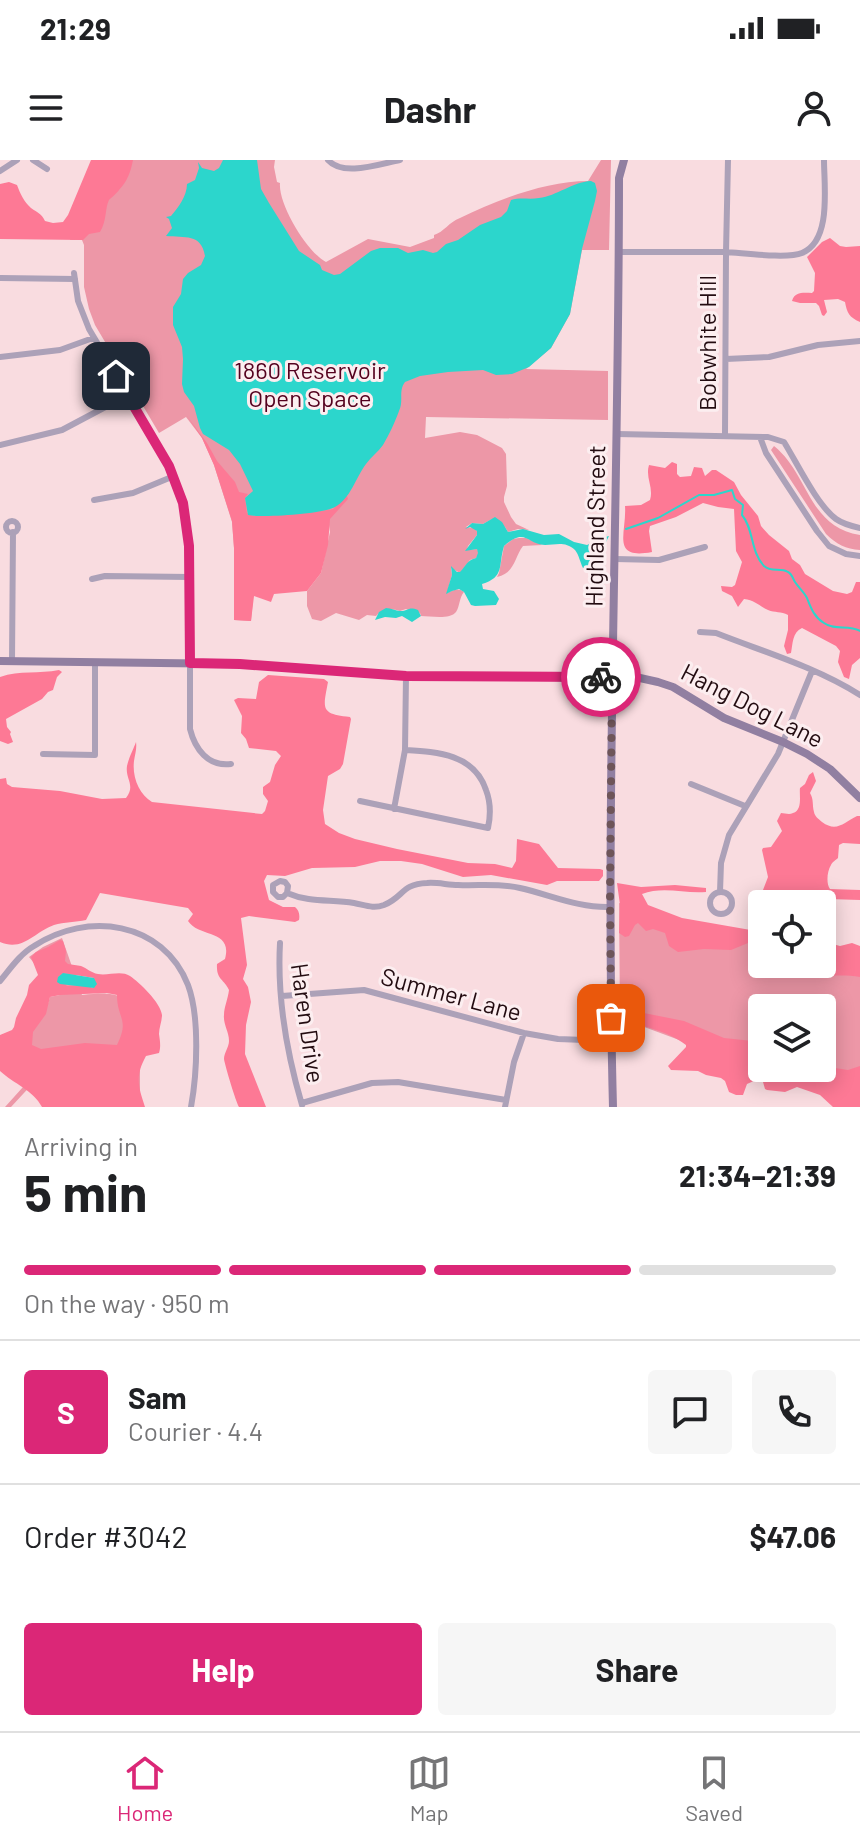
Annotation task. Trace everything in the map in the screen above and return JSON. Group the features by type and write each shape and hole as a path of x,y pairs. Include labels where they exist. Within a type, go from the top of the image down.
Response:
{"main road":[{"name":"Highland Street","path":"613,1107 610,893 621,160"},
{"name":"Hang Dog Lane","path":"0,661 240,664 406,676 640,678 673,687 724,718 783,742 830,769 860,798"}],"street":[{"path":"0,171 17,160"},
{"path":"33,160 47,169"},
{"path":"328,160 330,164 343,169 400,160"},
{"name":"Bobwhite Hill","path":"725,435 728,160"},
{"path":"619,252 792,255 804,252 814,245 824,220 824,160"},
{"path":"0,278 75,276 81,311 93,338 174,476 181,493 187,525 191,735 205,757 220,765 231,764"},
{"path":"0,357 60,350 93,338"},
{"path":"726,359 769,357 818,345 860,341"},
{"path":"0,445 62,430 128,395"},
{"path":"617,434 775,438 784,442 833,517 860,528"},
{"path":"760,437 766,453 829,546 860,556"},
{"path":"0,439 9,442"},
{"path":"94,500 133,493 174,476"},
{"path":"12,661 13,532"},
{"path":"615,559 659,560 705,547"},
{"path":"92,579 105,576 190,577"},
{"path":"700,632 716,633 845,685 860,695"},
{"path":"43,754 95,755 95,662"},
{"path":"720,892 721,863 729,835 783,742 812,671"},
{"path":"394,809 405,750 406,676"},
{"path":"360,801 488,828 490,803 478,773 453,756 405,750"},
{"path":"691,784 745,806"},
{"path":"287,893 308,900 368,907 391,901 409,885 489,884 517,887 576,904 610,907"},
{"path":"0,981 32,946 63,931 102,925 124,928 145,936 163,948 188,985 194,1009 196,1046 191,1107"},
{"name":"Haren Drive","path":"280,943 287,1042 302,1105"},
{"name":"Summer Lane","path":"282,996 364,990 524,1033 558,1039 611,1041"},
{"path":"302,1105 372,1083 398,1082 505,1103 524,1033"}],"green space":[{"name":"1860 Reservoir Open Space","path":"92,160 275,160 277,182 280,183 289,215 303,238 326,262 368,239 410,247 434,238 456,220 506,198 555,184 588,181 601,160 611,160 609,250 582,250 570,314 551,348 526,369 608,371 608,420 426,417 425,438 460,432 477,435 502,448 506,454 504,502 516,524 529,530 508,532 492,519 466,527 477,531 467,550 477,549 479,553 460,573 451,568 447,593 457,590 464,592 453,614 445,617 421,616 406,609 390,609 359,620 336,613 321,621 312,619 307,606 307,591 321,573 329,525 254,588 251,621 234,620 232,522 202,438 186,417 159,433 95,325 89,309 84,287 84,245 82,240 70,240"},
{"path":"774,446 795,471 819,511 843,530 860,535 860,550 842,545 826,534 771,450"},
{"path":"526,538 542,545 523,546 511,569 497,577 504,546 513,539"},
{"path":"619,903 685,921 748,932 748,978 836,978 836,960 860,954 860,1107 793,1082 836,1082 836,994 748,994 748,1065 620,1018"},
{"path":"62,938 82,995 112,994 140,1006 140,1107 36,1080 11,1107 5,1107 32,1077 0,1045 46,1010 50,997 60,995 29,957"},
{"path":"590,1010 601,1013 600,1035 590,1036"}],"shaded area":[{"path":"91,160 133,160 124,183 109,200 100,232 89,234 83,240 0,239 0,184 9,182 17,185 26,203 45,221 63,222"},
{"path":"830,238 840,246 860,246 860,322 849,314 845,302 838,299 824,300 827,312 824,316 816,303 792,301 798,294 814,291 815,273 807,257"},
{"path":"187,416 239,492 248,494 245,498 247,513 253,516 328,510 333,509 346,495 348,499 330,519 321,573 307,591 274,594 271,602 254,596 251,621 234,620 232,521 214,465 202,438"},
{"path":"672,462 677,464 680,477 691,476 694,467 702,468 705,476 716,470 734,482 758,516 761,526 789,551 805,574 833,591 847,594 852,592 856,582 860,582 860,658 852,665 849,679 844,677 838,662 840,651 836,646 802,628 795,635 791,653 787,654 784,646 788,615 744,599 738,607 732,596 722,591 721,586 735,585 742,562 736,551 734,509 703,503 650,526 652,552 630,552 626,548 623,535 625,506 641,505 650,500 649,465 665,468"},
{"path":"62,672 53,690 6,719 13,742 0,741 0,677"},
{"path":"268,675 324,679 328,682 326,708 333,714 351,719 343,764 328,776 323,810 325,824 339,833 397,849 512,868 516,861 517,839 539,844 558,868 600,869 603,876 599,881 557,881 547,885 491,875 463,877 401,861 312,868 285,876 267,875 264,881 269,900 283,907 295,907 299,920 241,918 247,965 243,979 251,1002 245,1054 266,1107 239,1107 224,1059 229,1041 224,1018 229,990 219,976 217,964 225,959 226,949 220,938 188,921 193,914 188,908 100,893 86,920 54,925 15,945 0,942 0,779 6,778 7,784 12,787 102,799 126,798 130,789 127,766 136,742 135,779 140,790 152,802 262,814 268,801 263,787 270,782 281,756 276,751 249,748 241,733 242,716 234,700 256,699 259,682"},
{"path":"813,772 816,781 810,793 814,814 822,822 836,827 860,816 860,844 839,845 838,858 829,871 828,884 830,889 860,890 860,900 836,899 836,890 763,890 768,877 762,850 771,847 782,831 777,821 781,813 792,814 798,809 800,788"},
{"path":"617,883 641,887 675,885 706,888 706,892 658,891 642,894 648,905 682,918 748,930 748,943 731,950 678,952 669,946 665,933 653,929 646,931 638,923 625,937 619,933"},
{"path":"63,941 68,964 98,974 123,973 130,976 158,1005 162,1015 159,1053 146,1056 139,1075 145,1107 42,1107 0,1071 0,1035 14,1027 29,985 38,975 31,957","holes":["63,973 94,978 94,988 67,986 58,977","117,995 122,1019 117,1045 85,1043 41,1049 32,1045 33,1032 46,1014 50,997"]},
{"path":"852,943 860,946 860,977 836,976 836,945"},
{"path":"639,1012 684,1021 724,1038 748,1041 748,1082 752,1082 747,1084 743,1095 736,1095 729,1092 721,1078 698,1071 671,1070 668,1066 686,1045 620,1014"},
{"path":"860,1066 860,1107 833,1107 820,1095 797,1087 785,1092 765,1089 763,1082 836,1082 836,1068 848,1070"}],"water":[{"name":"1860 Reservoir Open Space","path":"223,160 257,160 261,189 299,251 320,265 322,270 334,275 380,248 398,248 408,253 423,250 437,252 480,225 501,217 511,200 546,197 591,181 595,183 597,191 570,314 551,348 529,367 512,374 496,375 483,370 448,372 420,376 405,382 400,407 385,441 366,464 345,499 335,507 293,515 248,515 245,498 253,491 240,464 229,450 203,434 194,406 182,384 182,347 173,325 173,307 181,294 183,279 201,265 205,256 203,249 191,238 166,236 172,228 166,217 171,216 179,206 187,184 195,180 198,162 202,168 214,171"},
{"path":"495,517 508,532 523,529 544,535 559,534 587,545 609,536 604,546 595,549 603,550 603,565 600,568 583,568 576,552 568,545 539,544 522,537 504,546 497,574 482,584 483,589 494,591 499,599 496,605 471,605 459,589 446,594 452,575 451,566 460,572 478,553 477,549 465,551 477,531 470,527 465,529 472,523 483,524"},
{"path":"386,608 400,611 415,609 421,616 412,622 402,616 375,620 379,612"},
{"path":"63,973 94,978 97,984 94,988 60,984 58,977"}],"waterway":[{"path":"626,529 658,518 699,495 732,490 735,499 743,505 742,515 749,527 756,554 764,566 789,573 815,615 824,623 860,631"}],"way so far":[{"path":"601,677 612,677 611,1018"}],"route":[{"path":"116,376 169,466 183,503 189,546 190,663 406,676 601,677"}]}
